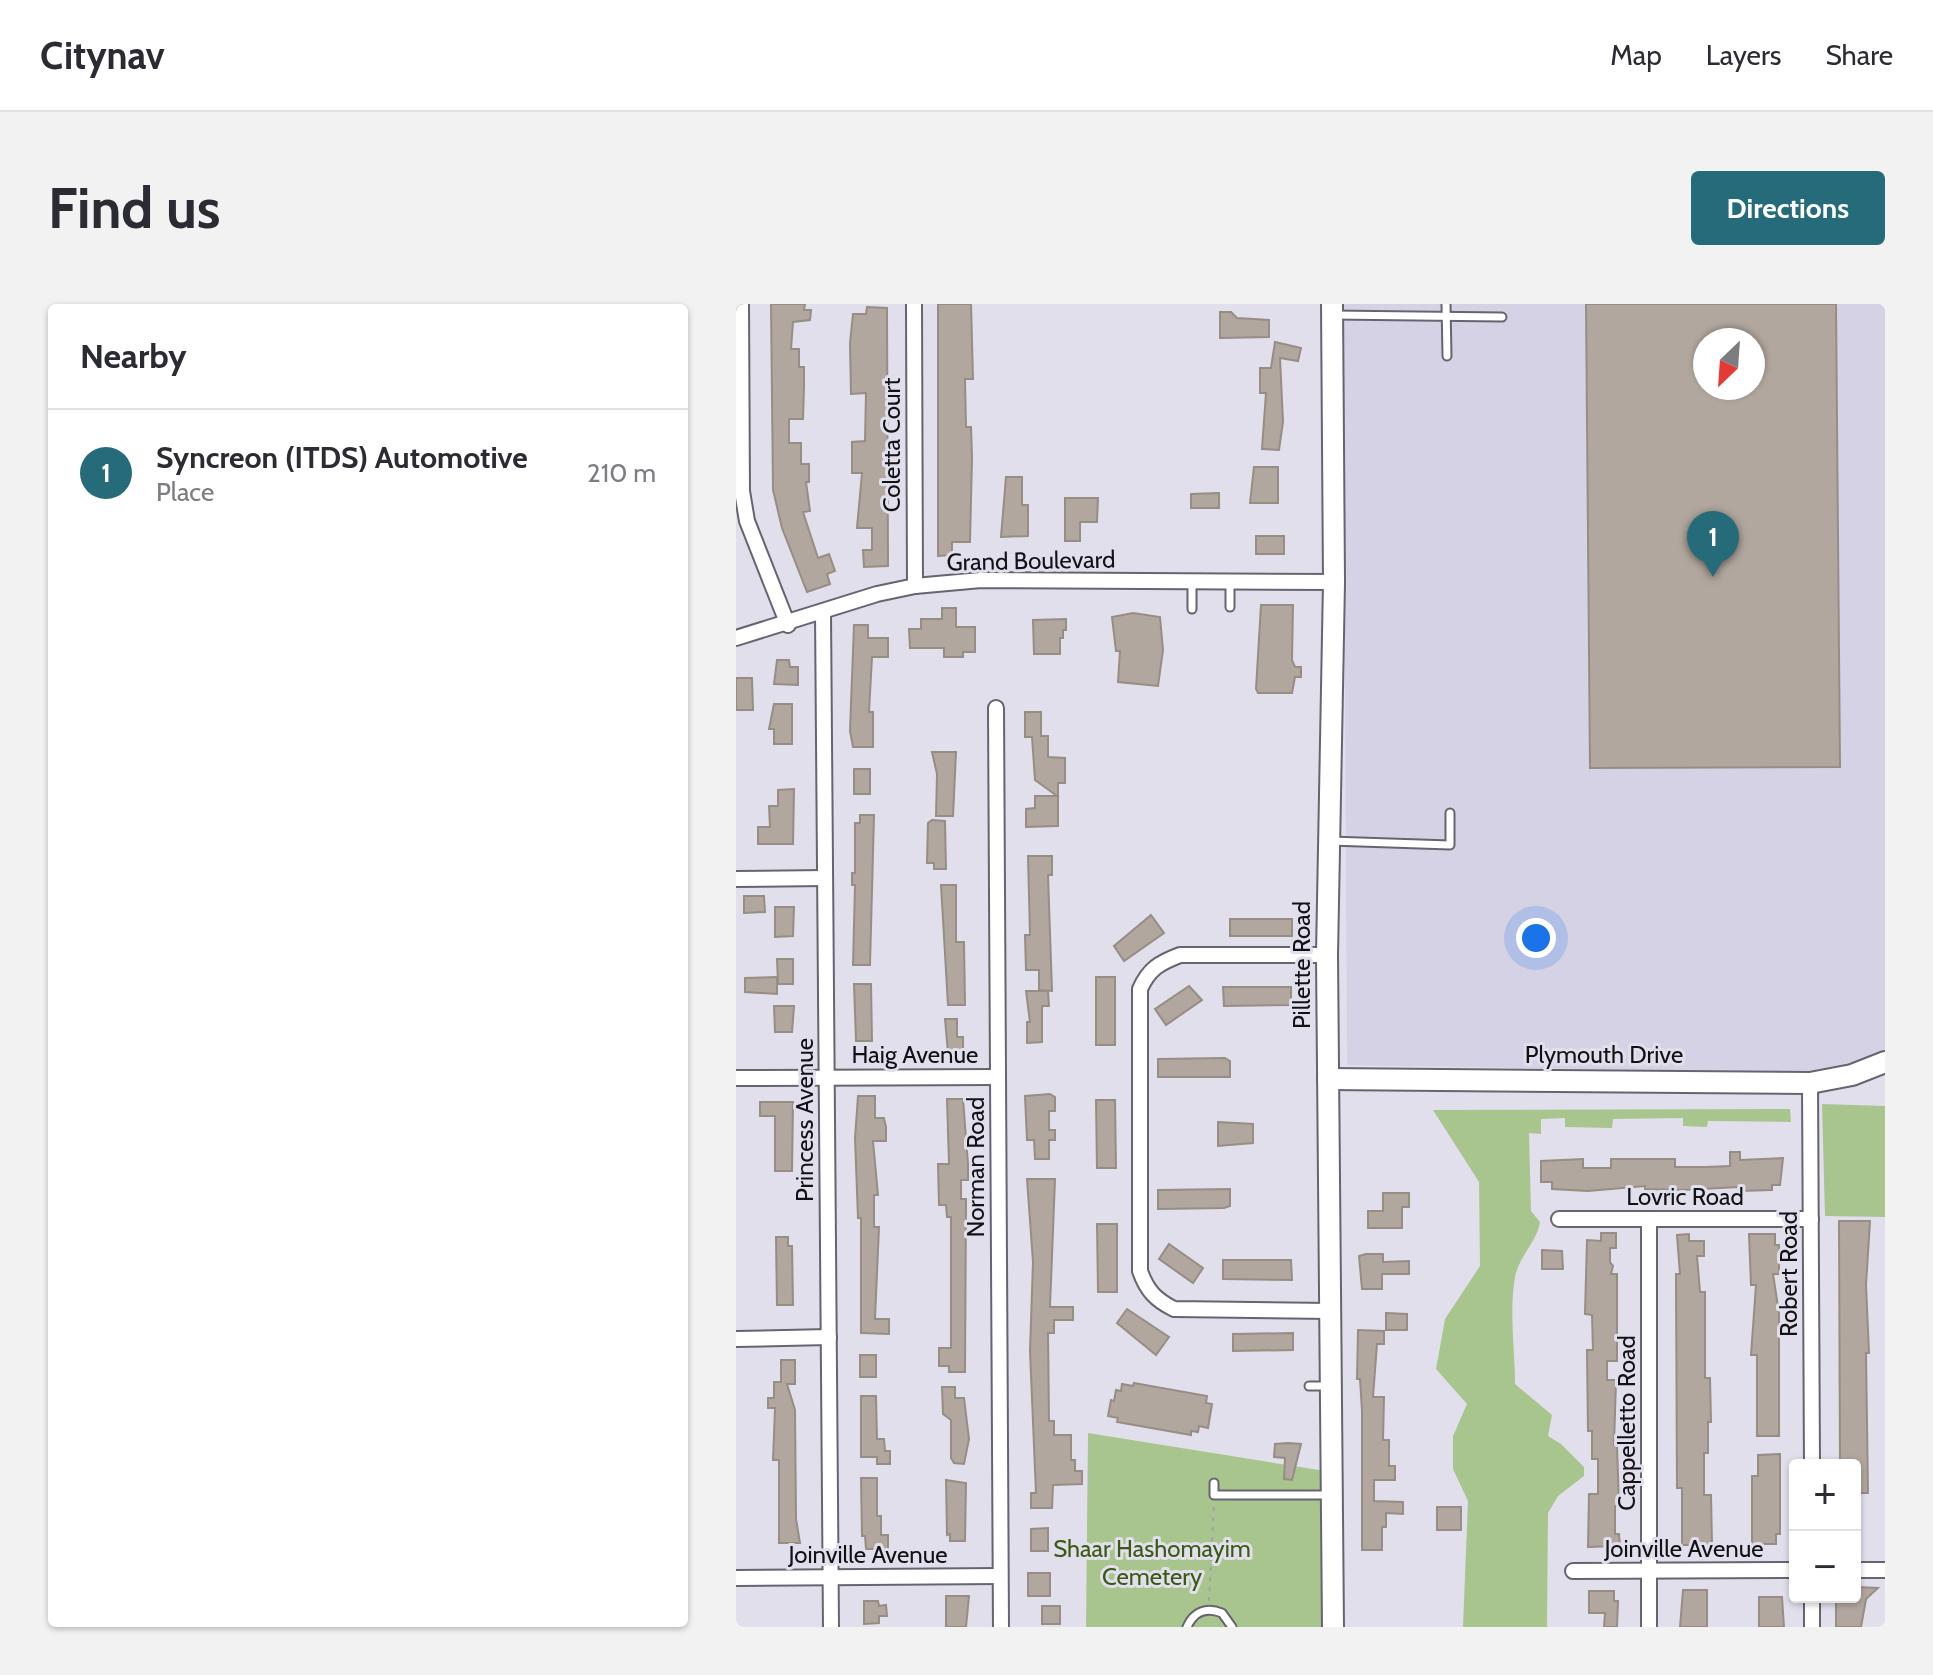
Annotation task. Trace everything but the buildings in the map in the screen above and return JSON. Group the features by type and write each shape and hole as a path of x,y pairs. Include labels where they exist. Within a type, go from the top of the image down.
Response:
{"street":[{"path":"741,304 742,491 747,521 788,625"},
{"name":"Coletta Court","path":"914,304 915,586"},
{"name":"Pillette Road","path":"1332,309 1334,582 1327,955 1333,1627"},
{"name":"Grand Boulevard","path":"736,638 788,625 877,594 915,586 981,580 1334,582"},
{"name":"Princess Avenue","path":"823,612 831,1627"},
{"name":"Norman Road","path":"996,708 1001,1627"},
{"path":"736,879 825,878"},
{"path":"1327,955 1180,955 1159,963 1147,975 1140,989 1140,1271 1146,1288 1159,1301 1174,1309 1331,1311"},
{"name":"Plymouth Drive","path":"1328,1079 1810,1083 1883,1065"},
{"name":"Haig Avenue","path":"736,1078 998,1077"},
{"name":"Robert Road","path":"1810,1083 1812,1459"},
{"name":"Lovric Road","path":"1559,1219 1811,1219"},
{"name":"Cappelletto Road","path":"1649,1219 1649,1627"},
{"path":"736,1339 829,1337"},
{"name":"Joinville Avenue","path":"1573,1571 1789,1570"},
{"path":"1861,1570 1885,1570"},
{"name":"Joinville Avenue","path":"736,1578 1000,1576"},
{"path":"1812,1603 1812,1627"}],"lane":[{"path":"1446,304 1447,356"},
{"path":"1332,309 1502,317"},
{"path":"1192,581 1192,609"},
{"path":"1230,581 1230,607"},
{"path":"1328,841 1450,845 1450,813"},
{"path":"1309,1386 1332,1386"},
{"path":"1214,1483 1214,1495 1333,1495"},
{"path":"1187,1627 1192,1617 1209,1610 1222,1613 1232,1627"}],"path":[{"path":"1209,1610 1214,1495"}],"shaded area":[{"path":"1343,304 1885,304 1885,1055 1851,1068 1818,1073 1347,1065"}],"green space":[{"path":"1822,1104 1885,1106 1885,1217 1825,1216"},
{"path":"1790,1109 1791,1122 1708,1121 1707,1127 1683,1126 1683,1118 1613,1119 1612,1128 1565,1127 1565,1118 1541,1119 1541,1134 1529,1133 1531,1211 1540,1222 1515,1277 1512,1317 1515,1384 1552,1415 1548,1436 1561,1444 1584,1467 1584,1476 1558,1496 1548,1513 1547,1627 1463,1627 1468,1501 1453,1469 1453,1436 1467,1404 1436,1369 1445,1319 1480,1266 1479,1182 1433,1110"},
{"name":"Shaar Hashomayim Cemetery","path":"1088,1433 1325,1471 1325,1627 1086,1627"}],"place":[{"name":"Syncreon (ITDS) Automotive","path":"1713,577"}]}
